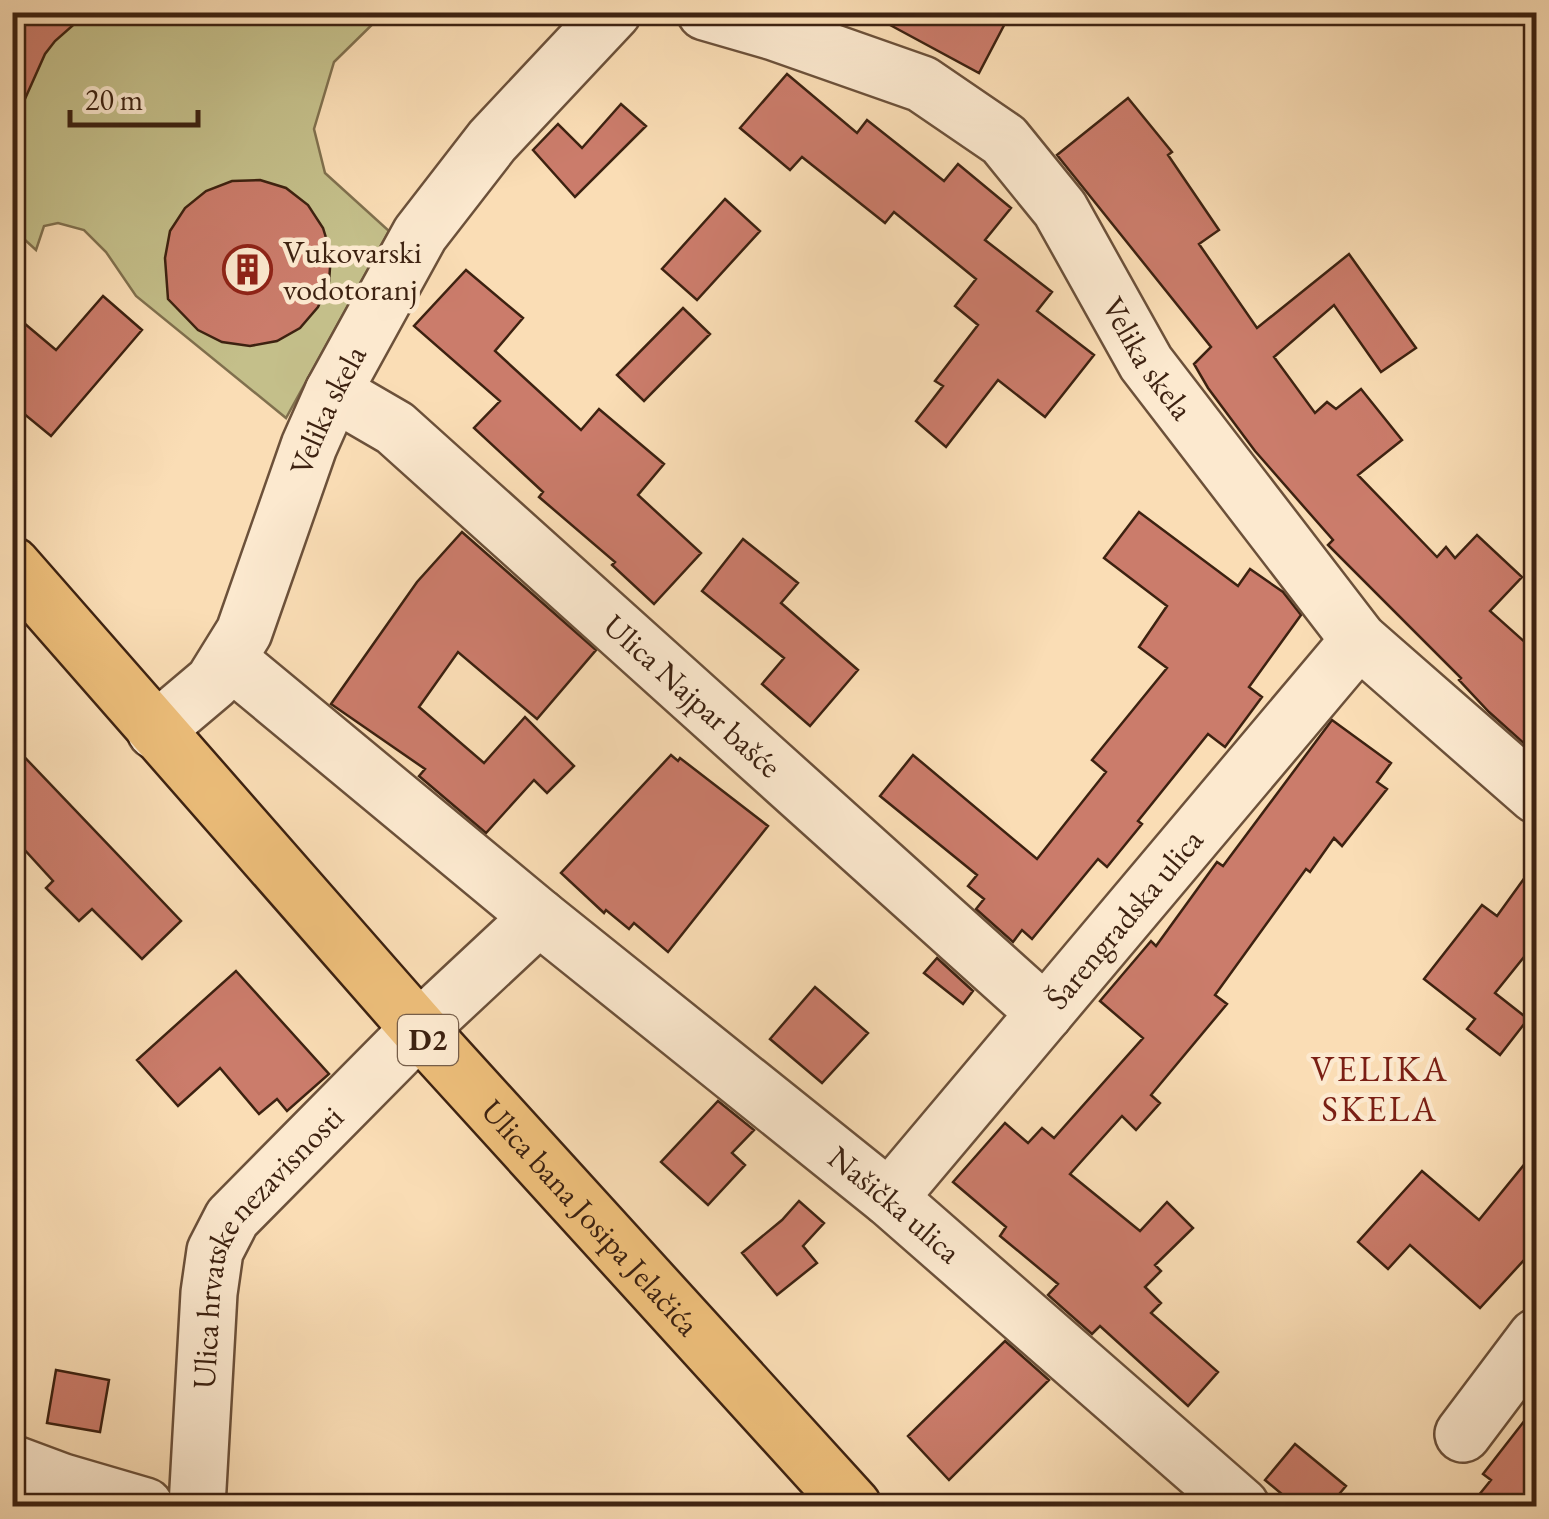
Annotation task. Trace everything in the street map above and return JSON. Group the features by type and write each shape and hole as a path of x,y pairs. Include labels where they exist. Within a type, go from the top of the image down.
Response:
{"main road":[{"name":"Ulica bana Josipa Jelačića","path":"12,565 418,1029 853,1506"}],"street":[{"name":"Velika skela","path":"155,731 214,682 244,632 309,446 333,392 420,234 492,140 613,12"},
{"name":"Velika skela","path":"706,12 922,84 1004,140 1060,209 1146,363 1359,640 1536,795"},
{"name":"Ulica Najpar bašće","path":"333,392 395,428 1045,1013"},
{"name":"Šarengradska ulica","path":"889,1198 1359,640"},
{"name":"Našička ulica","path":"229,660 539,917 889,1198 1240,1506"},
{"path":"418,1029 539,917"},
{"name":"Ulica hrvatske nezavisnosti","path":"197,1506 215,1251 232,1218 418,1029"},
{"path":"1463,1434 1536,1337"},
{"path":"12,1463 145,1506"}],"shaded area":[{"path":"13,13 384,13 334,62 314,129 325,173 389,231 286,418 136,296 106,252 84,230 58,223 44,226 36,250 13,229"}],"building":[{"path":"12,12 88,12 45,54 12,128"},
{"path":"866,12 1011,12 979,73"},
{"path":"787,74 857,133 867,120 944,181 958,164 1011,208 985,240 1052,292 1037,311 1094,355 1045,417 998,380 946,447 916,421 943,386 935,381 978,325 955,306 976,279 894,212 885,223 802,157 790,170 740,128"},
{"path":"1128,98 1172,152 1168,155 1219,230 1199,244 1257,328 1349,254 1416,348 1381,372 1334,305 1274,357 1315,413 1327,402 1336,409 1361,389 1402,440 1358,475 1437,557 1446,547 1455,558 1477,535 1522,577 1490,611 1536,652 1536,754 1489,712 1461,678 1328,545 1333,540 1255,451 1208,388 1194,364 1211,347 1057,155"},
{"path":"621,104 646,126 575,197 533,150 558,124 582,148"},
{"name":"Vukovarski vodotoranj","path":"260,180 286,188 308,205 323,228 331,254 329,282 318,307 300,328 277,341 250,346 222,342 198,330 168,299 165,258 170,231 185,208 206,191 232,181"},
{"path":"725,199 760,231 697,300 662,269"},
{"path":"466,270 523,318 495,351 581,430 599,409 664,464 638,495 701,553 654,604 612,565 615,562 539,497 543,492 474,428 500,401 414,326"},
{"path":"103,296 142,330 51,436 12,404 12,313 56,350"},
{"path":"683,308 710,334 644,401 617,375"},
{"path":"1139,512 1238,586 1250,569 1283,592 1301,615 1249,687 1262,697 1225,747 1208,734 1138,821 1142,824 1107,867 1098,859 1032,939 1022,930 1013,942 976,909 984,899 968,886 977,875 880,796 913,755 1037,859 1106,772 1092,760 1167,668 1139,647 1167,606 1104,558"},
{"path":"462,532 596,650 537,719 458,652 419,707 484,763 525,717 574,766 547,793 534,780 486,833 419,776 425,769 331,704 417,582"},
{"path":"743,539 798,583 781,603 858,670 810,726 762,684 784,658 702,591"},
{"path":"1332,720 1391,763 1377,782 1387,789 1342,846 1334,838 1310,872 1306,869 1215,995 1227,1004 1151,1095 1160,1103 1136,1130 1122,1116 1070,1174 1140,1231 1167,1202 1193,1228 1155,1265 1161,1271 1145,1287 1161,1303 1151,1313 1218,1372 1188,1406 1100,1326 1092,1334 1048,1295 1058,1284 1000,1236 1006,1227 953,1182 1005,1123 1028,1143 1042,1128 1054,1138 1143,1038 1100,1001 1151,941 1156,946 1217,862 1223,866"},
{"path":"12,744 181,921 142,959 92,909 79,921 46,888 53,881 12,836"},
{"path":"671,755 768,826 668,952 634,923 629,929 606,910 604,913 561,873"},
{"path":"1536,862 1536,942 1495,993 1528,1019 1500,1055 1467,1029 1475,1019 1424,979 1482,905 1497,916"},
{"path":"937,958 973,991 963,1004 924,973"},
{"path":"236,971 329,1074 287,1111 277,1099 259,1114 220,1068 178,1106 137,1060"},
{"path":"815,987 868,1033 822,1083 770,1039"},
{"path":"718,1101 754,1130 732,1153 745,1165 708,1205 661,1162"},
{"path":"1536,1150 1536,1247 1480,1308 1410,1245 1388,1269 1358,1242 1422,1171 1479,1220"},
{"path":"799,1201 824,1223 803,1246 817,1263 777,1295 742,1253"},
{"path":"1005,1341 1049,1380 949,1480 908,1436"},
{"path":"56,1370 109,1380 100,1432 47,1423"},
{"path":"1536,1406 1536,1506 1470,1506 1491,1480 1483,1474"},
{"path":"1295,1444 1346,1486 1329,1506 1296,1506 1265,1480"}],"place":[{"name":"Vukovarski vodotoranj","path":"248,270"}],"district":[{"name":"VELIKA SKELA","path":"1380,1089"}]}
